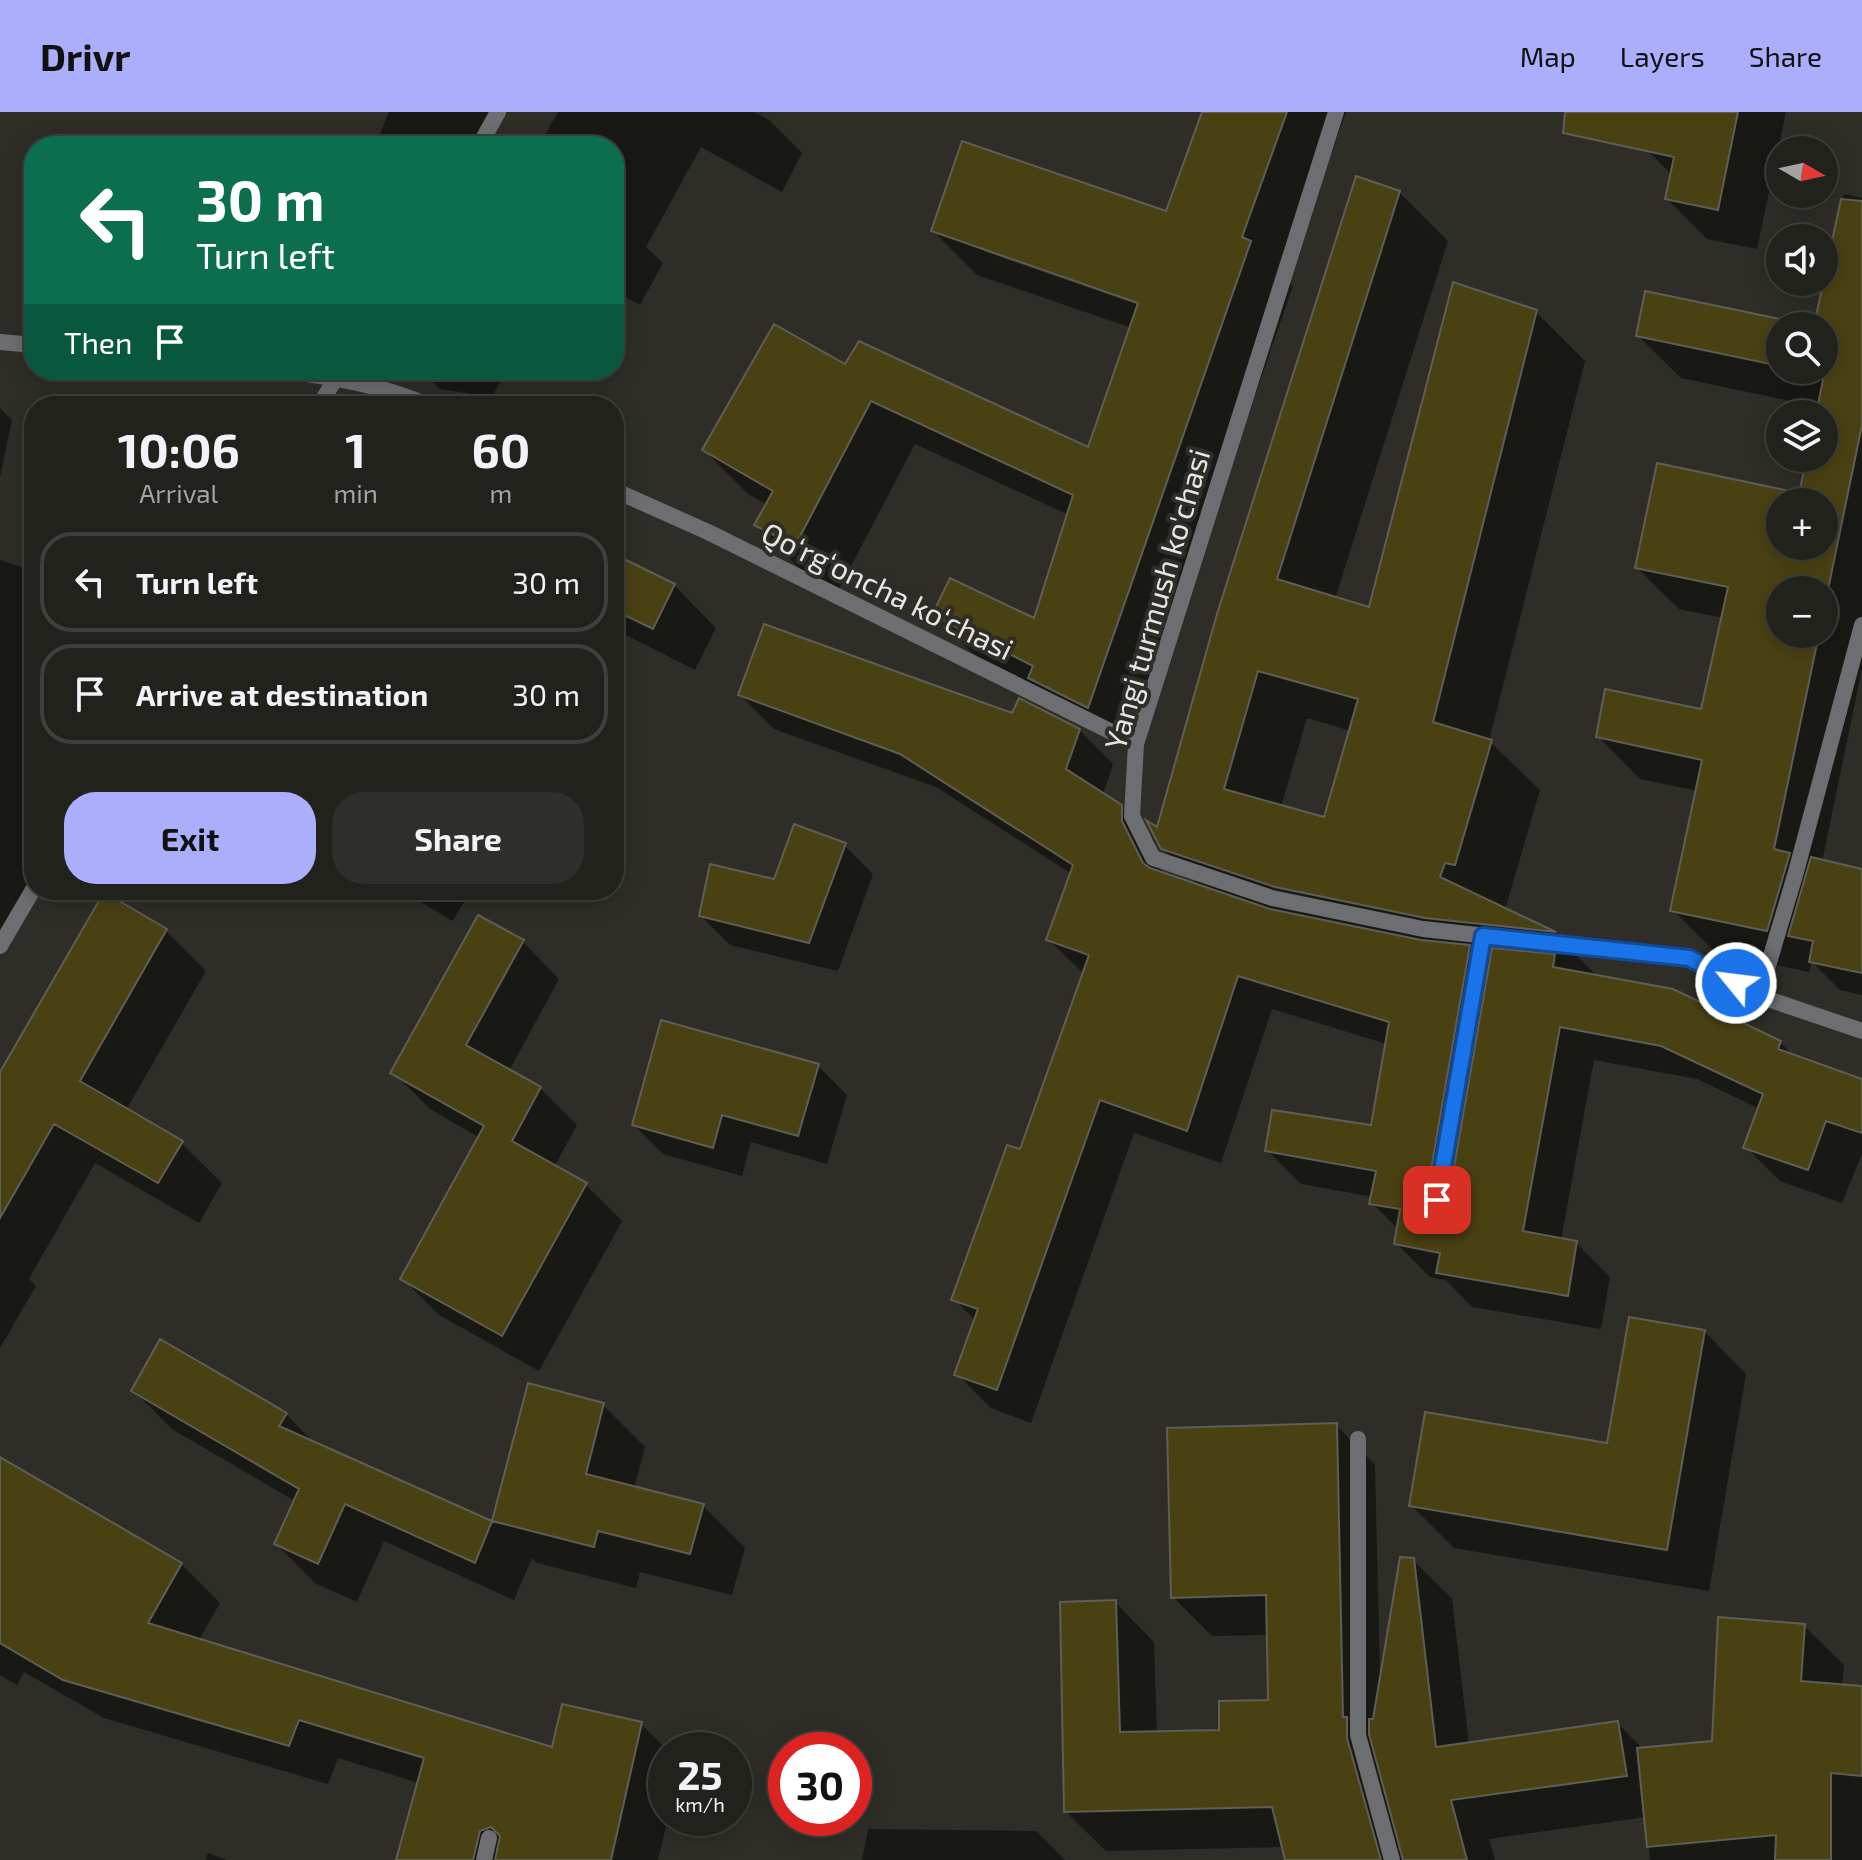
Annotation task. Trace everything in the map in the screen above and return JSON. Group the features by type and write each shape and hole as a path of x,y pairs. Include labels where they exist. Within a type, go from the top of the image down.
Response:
{"street":[{"path":"485,136 498,112"},
{"name":"Yangi turmush ko'chasi","path":"1336,112 1136,744 1132,816 1153,858 1272,898 1423,929 1689,958 1759,996 1862,1031"},
{"path":"0,342 24,344"},
{"path":"358,380 406,396"},
{"name":"Qo‘rg‘oncha ko‘chasi","path":"624,494 708,532 1136,744"},
{"path":"1759,996 1796,872 1862,625"},
{"path":"0,946 27,900"},
{"path":"1437,1200 1483,936"},
{"path":"1358,1439 1358,1735 1392,1860"},
{"path":"484,1860 489,1838"}],"building":[{"path":"1202,112 1287,112 1242,237 1251,241 1088,708 1028,678 1033,666 932,615 950,578 1034,618 1073,495 871,401 795,546 754,525 773,491 702,450 774,324 845,364 859,341 1088,447 1138,303 931,231 962,141 1166,211"},
{"path":"1565,112 1738,112 1718,210 1665,199 1674,157 1563,133"},
{"path":"1356,176 1400,191 1277,579 1369,607 1453,282 1537,310 1433,722 1492,740 1455,865 1445,863 1440,877 1556,932 1425,918 1275,887 1161,849 1146,820 1157,827 1217,614","holes":["1258,671 1358,699 1324,817 1224,789"]},
{"path":"1841,199 1862,201 1862,425 1838,541 1838,488 1800,488 1804,472 1838,472 1838,400 1819,400 1822,384 1838,384 1838,312 1817,312 1820,296 1838,296 1836,224"},
{"path":"1645,291 1766,316 1766,363 1636,336"},
{"path":"1657,463 1775,488 1766,488 1766,560 1834,560 1831,576 1766,576 1766,648 1816,648 1774,849 1790,853 1767,931 1670,911 1702,760 1596,737 1605,689 1701,709 1728,587 1635,568"},
{"path":"624,559 675,584 653,629 624,615"},
{"path":"764,624 1012,713 1019,698 1080,729 1066,769 1122,805 1122,821 1143,863 1150,868 1270,909 1421,940 1470,945 1426,1198 1431,1209 1441,1210 1448,1202 1492,948 1555,954 1553,967 1673,989 1781,1041 1778,1049 1862,1079 1862,1133 1826,1121 1808,1170 1743,1148 1763,1094 1661,1046 1560,1027 1523,1231 1577,1241 1568,1296 1436,1273 1440,1253 1394,1244 1400,1209 1369,1204 1376,1171 1265,1151 1272,1110 1371,1125 1389,1022 1238,976 1187,1131 1100,1100 997,1390 954,1375 978,1309 951,1300 1007,1145 1020,1149 1089,955 1046,940 1073,865 900,754 738,695"},
{"path":"794,824 846,843 809,943 699,916 710,864 774,879"},
{"path":"1811,857 1862,869 1862,973 1809,962 1813,941 1788,936"},
{"path":"99,900 118,900 167,929 80,1081 183,1141 158,1183 54,1124 0,1218 0,1072"},
{"path":"478,915 524,940 466,1045 541,1087 512,1141 587,1183 502,1336 400,1279 484,1126 390,1073"},
{"path":"661,1020 819,1064 798,1136 722,1115 713,1148 632,1125"},
{"path":"1629,1317 1705,1330 1667,1550 1409,1506 1425,1412 1607,1443"},
{"path":"160,1339 287,1413 279,1426 492,1521 475,1563 345,1504 318,1564 274,1544 299,1489 131,1391"},
{"path":"528,1383 604,1403 586,1474 704,1504 690,1554 598,1531 594,1547 492,1521"},
{"path":"1337,1423 1343,1717 1347,1717 1347,1738 1381,1860 1285,1860 1272,1807 1064,1812 1060,1602 1116,1600 1120,1732 1219,1730 1219,1701 1268,1700 1266,1595 1171,1598 1167,1428"},
{"path":"0,1457 182,1563 148,1623 552,1747 562,1704 642,1722 611,1860 495,1860 500,1836 491,1827 480,1831 473,1860 396,1860 424,1758 299,1720 289,1746 63,1680 0,1643"},
{"path":"1400,1557 1414,1558 1436,1747 1618,1721 1627,1776 1451,1800 1467,1860 1403,1860 1369,1734 1369,1719 1373,1719"},
{"path":"1718,1617 1805,1624 1801,1681 1862,1686 1862,1776 1831,1773 1831,1860 1775,1860 1776,1835 1647,1847 1637,1748 1712,1741"}],"route":[{"path":"1437,1200 1483,936 1689,958 1736,983"}]}
